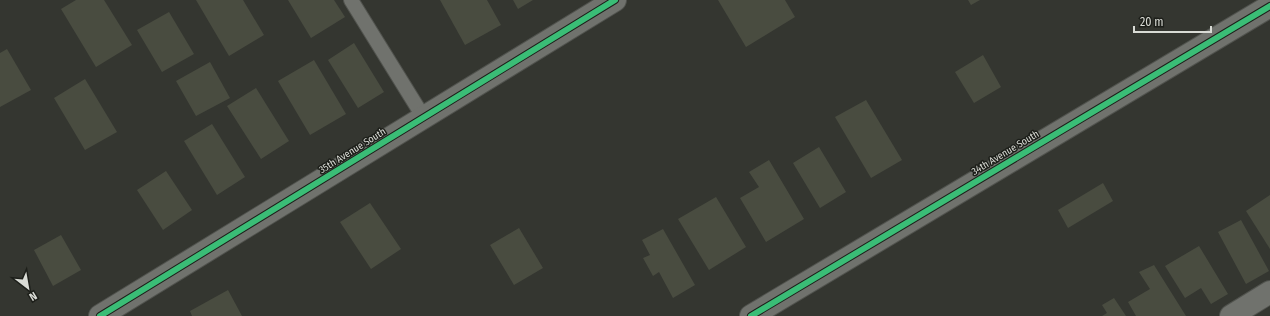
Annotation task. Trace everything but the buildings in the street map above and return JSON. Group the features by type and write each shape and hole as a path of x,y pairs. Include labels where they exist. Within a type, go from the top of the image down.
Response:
{"street":[{"name":"35th Avenue South","path":"100,316 615,0"},
{"name":"34th Avenue South","path":"751,316 1270,6"},
{"path":"1231,316 1268,299"}],"lane":[{"path":"351,0 424,118"}],"cycle path":[{"path":"100,316 615,0"},
{"path":"751,316 1270,6"}]}
